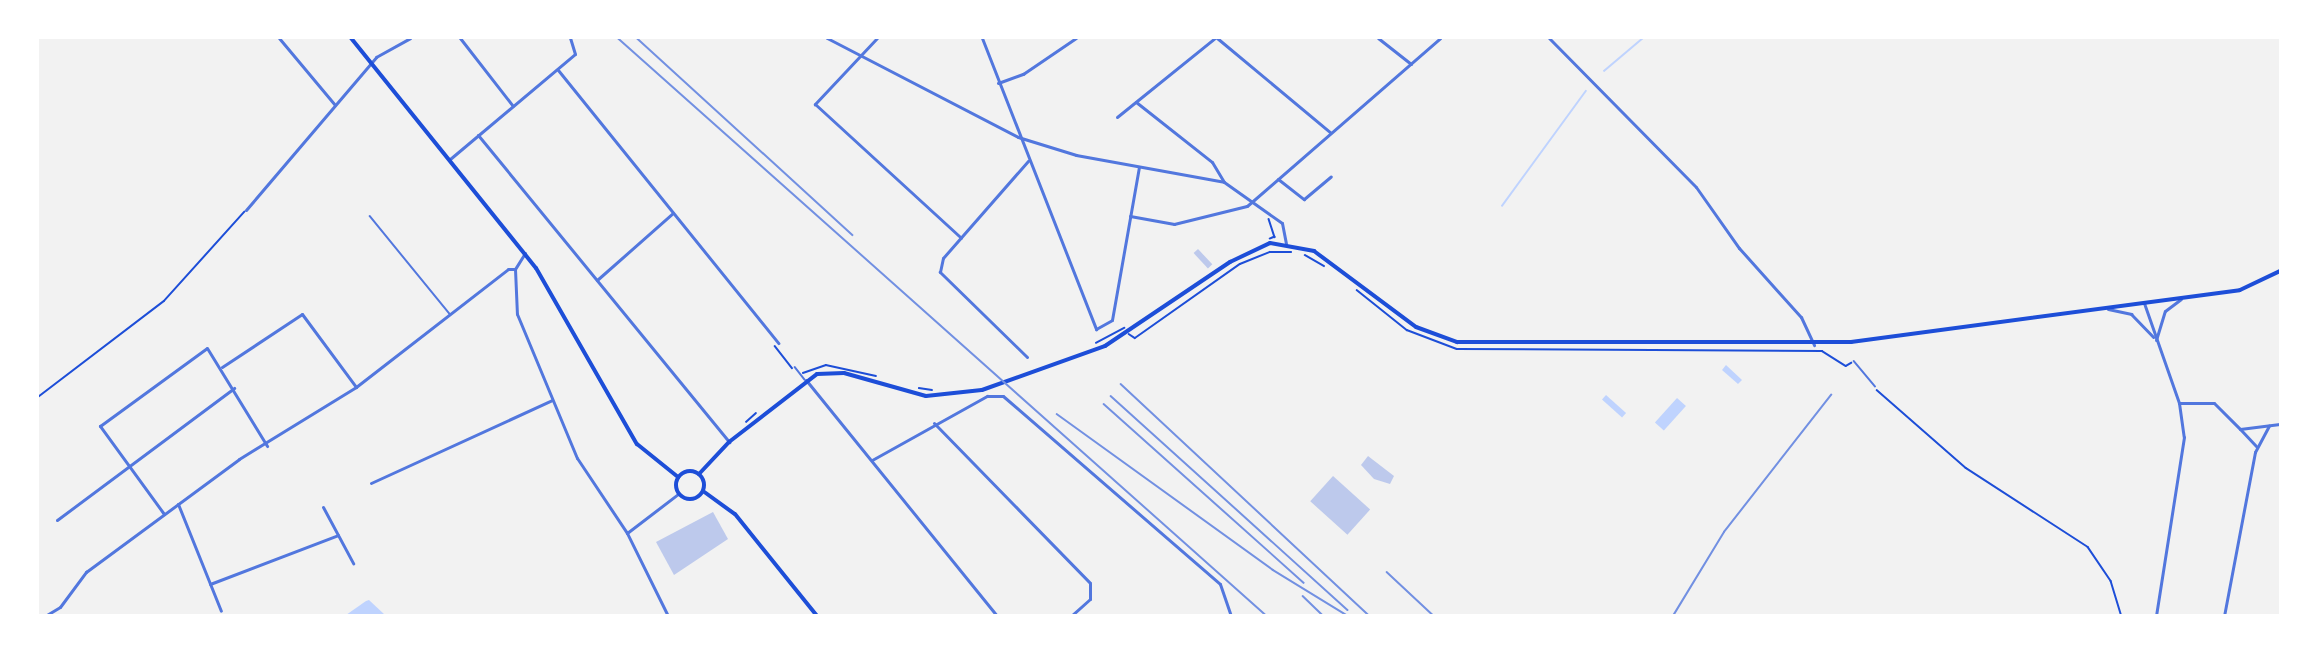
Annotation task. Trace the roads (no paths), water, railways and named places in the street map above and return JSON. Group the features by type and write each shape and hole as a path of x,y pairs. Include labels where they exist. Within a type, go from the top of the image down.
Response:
{"main road":[{"path":"351,38 525,254 637,444 678,477"},
{"path":"699,474 729,442 806,380 837,372 926,396 982,390 1105,346 1230,262 1270,243 1286,244 1328,259 1416,327 1449,340 1814,345 2254,288 2280,271"},
{"path":"678,477 688,471 699,474"},
{"path":"699,474 704,491 735,514 817,615"},
{"path":"678,477 678,494 692,500 704,491"}],"street":[{"path":"279,38 336,105"},
{"path":"246,210 372,63 410,38"},
{"path":"460,38 513,106"},
{"path":"450,159 572,56 576,46 570,38"},
{"path":"827,38 1018,137 1139,167 1224,182"},
{"path":"877,38 856,55 815,104 961,238"},
{"path":"981,38 1018,137 1096,329 1112,321 1139,167"},
{"path":"998,83 1023,74 1076,38"},
{"path":"1117,117 1216,38 1330,132"},
{"path":"1378,38 1411,64"},
{"path":"1130,216 1174,224 1251,203 1440,38"},
{"path":"1549,38 1696,187 1739,248 1802,317 1814,345"},
{"path":"558,70 778,343"},
{"path":"1136,102 1212,162 1224,182 1272,216 1286,231 1286,244"},
{"path":"478,135 729,442"},
{"path":"1027,357 940,272 943,258 1028,161"},
{"path":"1278,179 1304,199 1331,176"},
{"path":"597,280 673,213"},
{"path":"525,254 515,269 517,314 577,458 627,533 668,615"},
{"path":"56,615 86,572 178,504 356,387 508,269 515,269"},
{"path":"2156,341 2165,311 2183,298"},
{"path":"2144,303 2179,403 2182,457 2156,615"},
{"path":"2091,309 2131,314 2156,341"},
{"path":"222,368 302,314 356,387"},
{"path":"164,514 100,426 207,348 222,368 267,446"},
{"path":"806,380 997,615"},
{"path":"57,520 234,388"},
{"path":"872,460 934,423 987,396 1003,396 1220,584 1231,615"},
{"path":"371,483 552,400"},
{"path":"2179,403 2214,403 2256,446"},
{"path":"934,423 1090,583 1090,599 1071,615"},
{"path":"2240,429 2280,424"},
{"path":"2224,615 2256,446 2269,426"},
{"path":"627,533 678,494"},
{"path":"178,504 221,611"},
{"path":"324,507 352,563"},
{"path":"210,584 338,535"},
{"path":"45,615 60,607"}],"lane":[{"path":"370,216 451,315"},
{"path":"1854,361 1875,386"},
{"path":"795,367 806,380"}],"water":[{"path":"1726,365 1742,380 1738,384 1722,370"},
{"path":"1606,395 1626,413 1622,418 1602,399"},
{"path":"1677,398 1686,406 1664,431 1655,423"},
{"path":"369,600 385,615 346,615 366,601"}],"waterway":[{"path":"1604,71 1643,38"},
{"path":"1502,206 1586,91"}],"railway":[{"path":"618,38 1267,616"},
{"path":"637,38 853,235"},
{"path":"1121,384 1370,616"},
{"path":"1673,616 1724,532 1831,395"},
{"path":"1111,396 1348,610"},
{"path":"1104,404 1304,583"},
{"path":"1057,414 1273,570 1348,616"},
{"path":"1387,572 1434,616"},
{"path":"1303,596 1324,616"}]}
